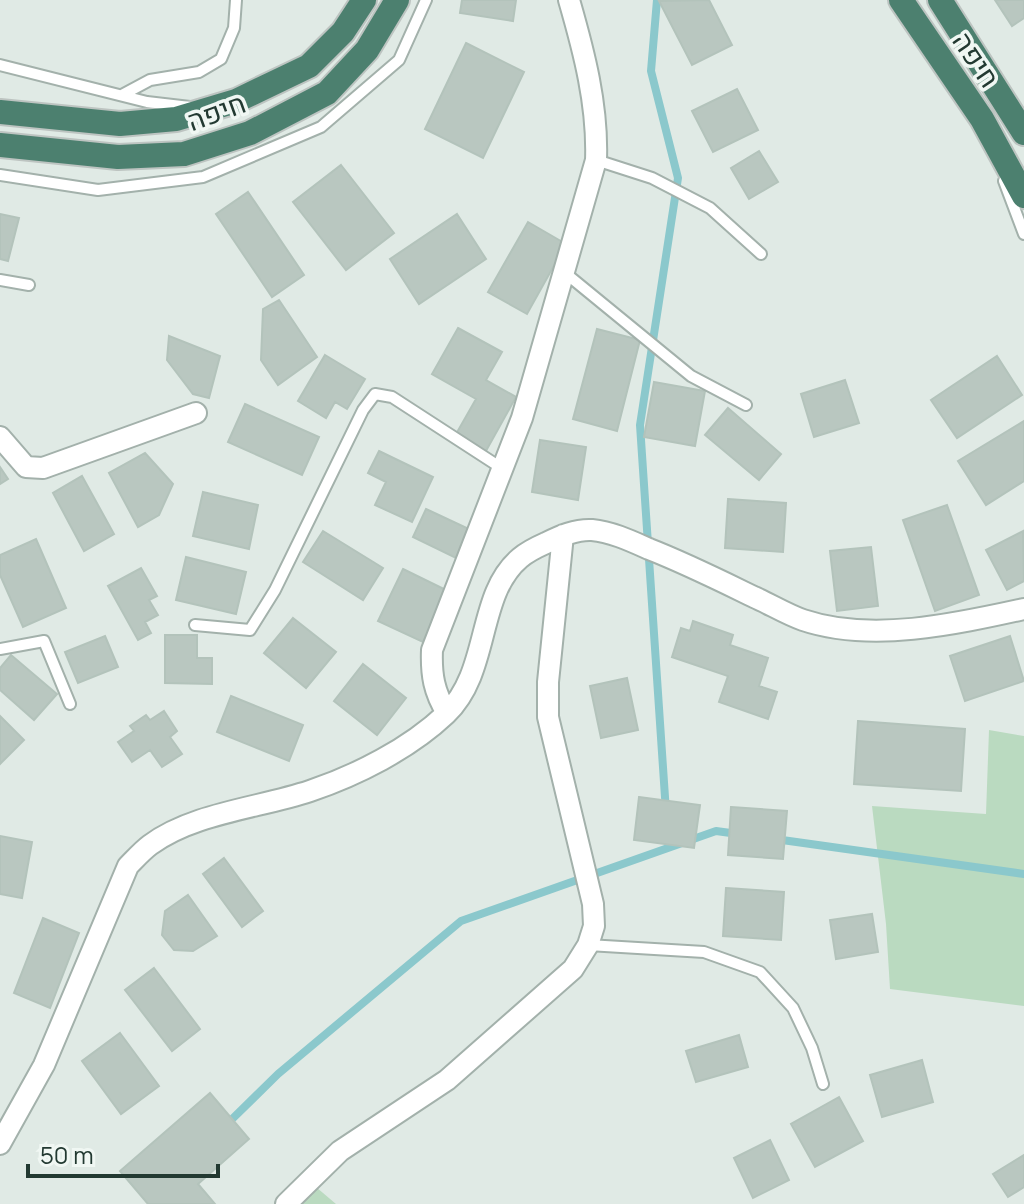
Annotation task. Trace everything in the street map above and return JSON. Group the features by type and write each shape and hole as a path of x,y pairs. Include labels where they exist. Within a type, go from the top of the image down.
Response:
{"highway":[{"name":"חיפה","path":"0,112 120,124 176,119 236,101 309,66 343,32 364,0"},
{"name":"חיפה","path":"0,145 118,157 184,154 250,133 327,93 367,50 397,0"},
{"name":"חיפה","path":"901,0 982,119 1024,196"},
{"name":"חיפה","path":"940,0 1024,133"}],"street":[{"path":"447,713 436,695 432,650 522,418 596,160 597,136 587,60 569,0"},
{"path":"0,437 26,467 43,468 196,413"},
{"path":"0,1144 44,1065 128,866 150,845 178,830 251,805 309,791 357,772 406,745 447,713 469,683 491,606 503,578 519,558 563,535 589,530 615,534 678,560 803,620 830,626 888,629 953,624 1024,609"},
{"path":"286,1204 340,1151 447,1080 573,969 588,945 594,926 593,904 548,717 548,682 563,535"}],"lane":[{"path":"122,95 150,80 199,72 221,59 234,28 236,0"},
{"path":"0,175 98,190 203,177 321,127 399,60 426,0"},
{"path":"0,65 147,102 208,109"},
{"path":"982,119 1024,234"},
{"path":"596,160 652,178 710,208 761,254"},
{"path":"564,272 691,376 746,405"},
{"path":"0,280 29,285"},
{"path":"195,625 250,630 275,590 363,410 375,394 392,397 503,469"},
{"path":"0,649 44,641 70,704"},
{"path":"588,945 704,952 760,972 793,1008 812,1048 823,1084"}],"green space":[{"path":"989,730 1024,736 1024,1006 890,989 872,806 986,814"},
{"path":"303,1176 336,1204 282,1204"}],"building":[{"path":"462,0 516,0 513,21 460,13"},
{"path":"709,0 732,45 692,65 659,1"},
{"path":"995,0 1024,0 1024,18 1012,26"},
{"path":"466,43 524,72 483,158 425,129"},
{"path":"737,89 758,130 713,152 692,111"},
{"path":"759,151 778,182 749,199 731,168"},
{"path":"341,165 394,233 346,270 293,202"},
{"path":"248,192 304,275 272,297 216,214"},
{"path":"0,214 19,218 8,261 0,259"},
{"path":"457,214 486,259 419,304 390,259"},
{"path":"528,222 566,244 527,314 488,292"},
{"path":"279,300 317,357 278,385 261,360 263,309"},
{"path":"458,328 502,352 486,380 516,397 486,451 456,434 476,399 432,374"},
{"path":"597,329 640,340 617,431 573,419"},
{"path":"169,336 220,356 209,398 193,394 167,360"},
{"path":"325,355 365,379 347,409 335,402 326,418 298,401"},
{"path":"997,356 1022,395 957,438 931,400"},
{"path":"845,380 859,423 814,437 801,394"},
{"path":"654,382 705,391 695,446 644,437"},
{"path":"245,404 319,437 302,475 228,442"},
{"path":"728,408 781,454 759,480 705,435"},
{"path":"1024,421 1024,481 986,505 958,461"},
{"path":"540,440 586,447 578,500 532,492"},
{"path":"379,451 433,477 412,522 375,505 386,482 368,473"},
{"path":"145,453 173,484 159,515 138,527 109,473"},
{"path":"0,467 8,479 0,484"},
{"path":"82,476 114,534 84,551 53,493"},
{"path":"203,492 258,505 249,549 193,536"},
{"path":"728,499 786,503 783,552 725,548"},
{"path":"947,505 979,595 935,611 903,520"},
{"path":"426,509 471,530 458,559 413,537"},
{"path":"323,531 383,568 363,600 303,562"},
{"path":"1023,531 1024,581 1007,590 986,550"},
{"path":"36,539 66,608 23,627 0,575 0,555"},
{"path":"871,547 878,606 837,611 830,551"},
{"path":"186,557 246,572 236,614 176,600"},
{"path":"141,568 157,596 149,600 158,615 145,622 151,633 138,640 108,586"},
{"path":"403,569 448,591 423,642 378,621"},
{"path":"293,618 336,652 306,688 264,653"},
{"path":"693,621 733,635 730,645 768,658 759,686 777,692 768,719 719,702 728,676 672,657 681,628 690,631"},
{"path":"165,635 197,635 197,658 212,658 212,684 165,683"},
{"path":"105,636 118,667 78,683 65,652"},
{"path":"1010,636 1024,681 965,701 950,656"},
{"path":"11,655 57,694 34,720 0,690 0,668"},
{"path":"363,664 406,698 377,735 334,701"},
{"path":"627,678 638,730 601,738 590,686"},
{"path":"231,696 303,725 289,761 217,732"},
{"path":"164,711 177,731 170,737 182,754 162,767 150,750 132,762 118,742 134,731 130,726 146,715 150,720"},
{"path":"0,716 24,740 0,764"},
{"path":"858,721 965,729 961,791 854,784"},
{"path":"639,797 700,805 694,848 634,840"},
{"path":"731,807 787,811 783,859 728,855"},
{"path":"0,836 32,842 22,898 0,894"},
{"path":"224,858 263,911 242,927 203,874"},
{"path":"726,888 784,892 781,940 723,936"},
{"path":"188,895 217,936 193,951 174,950 162,935 165,911"},
{"path":"872,914 878,952 836,959 830,920"},
{"path":"43,918 79,933 50,1008 14,993"},
{"path":"154,968 200,1029 172,1051 125,990"},
{"path":"120,1033 159,1086 121,1114 82,1061"},
{"path":"739,1035 748,1067 696,1082 686,1051"},
{"path":"922,1060 933,1102 882,1117 870,1075"},
{"path":"210,1093 249,1139 198,1184 215,1204 148,1204 120,1171"},
{"path":"839,1097 863,1141 815,1167 791,1124"},
{"path":"770,1140 789,1180 753,1198 734,1158"},
{"path":"1024,1155 1024,1187 1008,1197 993,1174"}],"waterway":[{"path":"657,0 651,71 678,178 640,425 666,812"},
{"path":"224,1127 278,1074 461,921 716,831 738,834"},
{"path":"775,839 1024,874"}]}
